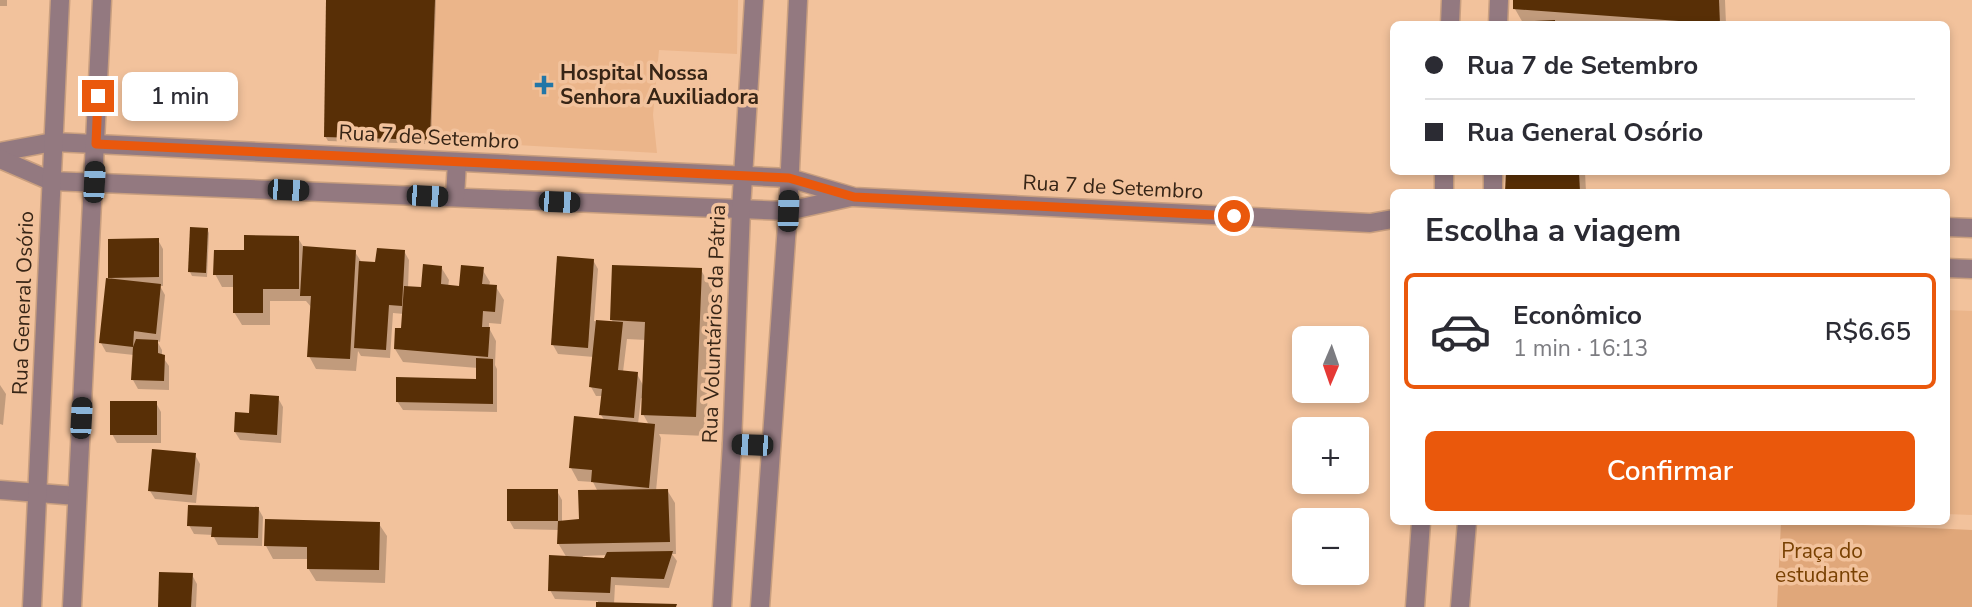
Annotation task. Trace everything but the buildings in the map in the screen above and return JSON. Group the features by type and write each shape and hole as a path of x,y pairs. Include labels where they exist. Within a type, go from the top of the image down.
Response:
{"street":[{"name":"Rua General Osório","path":"32,607 60,0"},
{"path":"72,607 102,0"},
{"name":"Rua Voluntários da Pátria","path":"722,607 754,0"},
{"path":"760,607 788,211 798,0"},
{"path":"1450,21 1451,0"},
{"path":"1498,21 1499,0"},
{"name":"Rua 7 de Setembro","path":"0,152 53,142 96,144 789,178 854,197 1370,223 1390,220"},
{"name":"Rua 7 de Setembro","path":"0,159 51,181 788,211 854,197"},
{"path":"455,197 457,162"},
{"name":"Rua 7 de Setembro","path":"1370,223 1390,229"},
{"path":"1950,227 1972,228"},
{"path":"1950,268 1972,269"},
{"path":"732,444 771,445"},
{"path":"0,490 77,496"},
{"path":"1415,607 1421,525"},
{"path":"1460,607 1468,525"}],"shaded area":[{"name":"Hospital Nossa Senhora Auxiliadora","path":"435,0 738,0 737,54 659,50 653,115 657,153 430,140"},
{"path":"1950,310 1972,311 1972,515 1950,514"}],"green space":[{"name":"Praça do estudante","path":"1781,525 1864,525 1972,530 1972,607 1777,607"}],"place":[{"name":"Hospital Nossa Senhora Auxiliadora","path":"544,85"}],"route":[{"path":"98,96 96,144 789,178 854,197 1234,216"}]}
